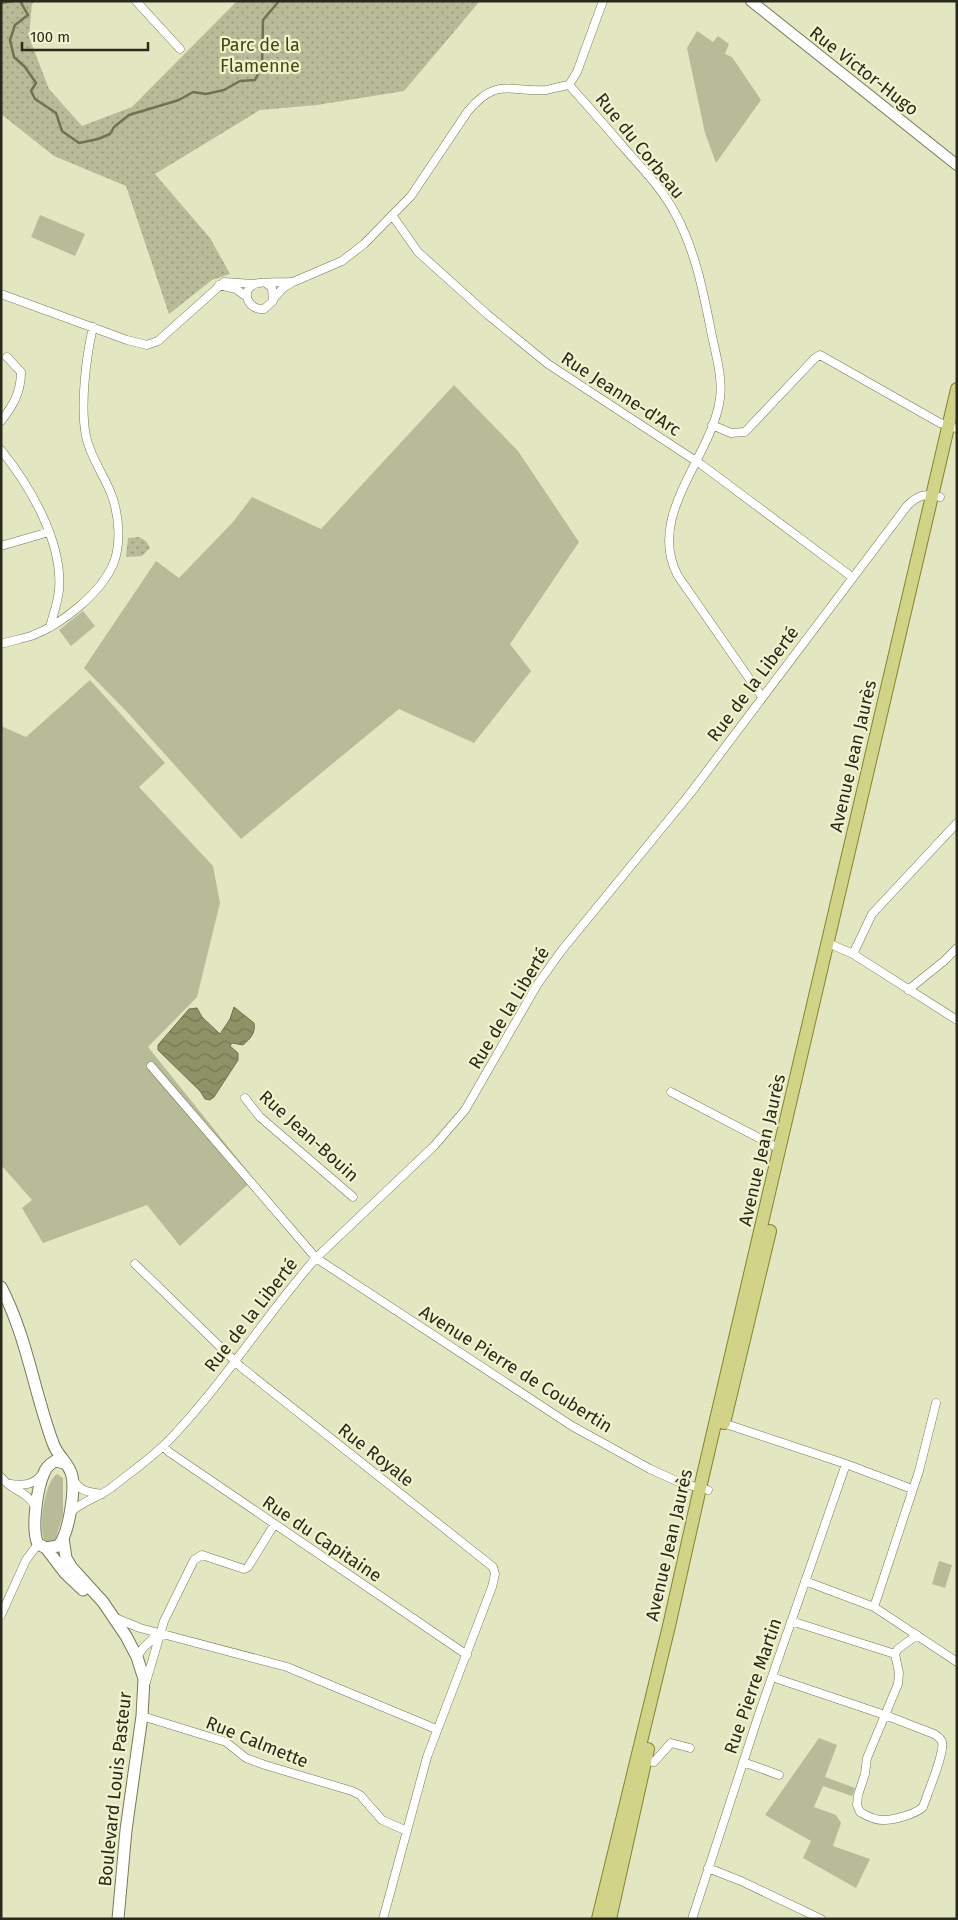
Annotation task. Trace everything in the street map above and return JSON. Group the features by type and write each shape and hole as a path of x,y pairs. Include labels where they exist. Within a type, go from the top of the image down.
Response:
{"main road":[{"name":"Avenue Jean Jaurès","path":"598,1919 768,1221 936,496 954,426 957,389"},
{"name":"Avenue Jean Jaurès","path":"768,1221 780,1148 832,944"},
{"path":"1,1287 27,1352 43,1414 56,1453 71,1471 69,1513 63,1538 58,1546 42,1546"},
{"path":"43,1414 48,1456 36,1508 35,1532 42,1546 65,1573 102,1610 112,1616"},
{"path":"45,1471 55,1461 65,1463"},
{"name":"Avenue Jean Jaurès","path":"610,1919 704,1489"},
{"name":"Boulevard Louis Pasteur","path":"63,1538 66,1558 72,1568 103,1602 126,1636 142,1669 144,1689 142,1716 126,1830 118,1919"}],"street":[{"path":"136,1 180,49"},
{"path":"219,285 236,289 247,297 252,306 260,309 268,307 283,288 292,282 326,269 349,257 411,196 478,99 493,89 546,90 569,85 577,72 603,1"},
{"name":"Rue Victor-Hugo","path":"751,1 957,165"},
{"name":"Rue du Corbeau","path":"569,85 644,170 663,195 679,222 700,277 720,375 721,396 712,425 673,514 670,556 678,576 762,697"},
{"name":"Rue Jeanne-d'Arc","path":"392,216 418,252 488,315 548,364 742,493 852,576"},
{"path":"1,294 127,340 146,345 158,341 224,282 253,284 292,282"},
{"path":"266,283 272,288 274,298"},
{"path":"247,297 248,291 253,284"},
{"path":"1,644 31,636 50,627 78,608 106,577 114,562 118,545 117,520 113,498 91,452 84,425 83,407 93,327"},
{"path":"712,425 731,433 745,432 820,355 940,423 954,426"},
{"path":"1,421 12,407 21,384 21,372 7,356"},
{"path":"1,450 15,466 35,500 55,548 60,580 59,592 50,627"},
{"name":"Rue de la Liberté","path":"69,1513 77,1506 102,1494 163,1446 188,1420 316,1258 434,1146 465,1110 542,976 689,795 852,576 907,506 924,494 936,496"},
{"path":"1,546 49,532"},
{"path":"853,954 872,914 957,822"},
{"path":"832,944 853,954 957,1020"},
{"path":"908,990 944,962 957,948"},
{"name":"Avenue Pierre de Coubertin","path":"151,1066 316,1258 572,1426 650,1469 681,1483 704,1489"},
{"path":"672,1092 780,1148"},
{"name":"Rue Jean-Bouin","path":"245,1098 260,1117 353,1197"},
{"name":"Rue Royale","path":"135,1264 235,1361 492,1567 495,1574 467,1655"},
{"path":"874,1607 924,1456 936,1403"},
{"path":"720,1422 846,1464 912,1489"},
{"name":"Rue du Capitaine","path":"163,1446 274,1525 467,1655"},
{"name":"Rue Pierre Martin","path":"692,1919 743,1762 846,1464"},
{"path":"8,1484 22,1485 32,1483 38,1480 45,1471"},
{"path":"1,1477 8,1484 26,1494 36,1508"},
{"path":"72,1478 85,1492 102,1494"},
{"path":"144,1689 159,1641 159,1633 197,1556 202,1555 244,1569 248,1567 274,1525"},
{"path":"1,1615 26,1560 42,1546"},
{"path":"805,1581 874,1607 957,1662"},
{"path":"112,1616 140,1628 287,1667 436,1730"},
{"path":"791,1621 895,1654"},
{"path":"137,1657 143,1648 159,1633"},
{"path":"772,1677 884,1715 940,1738 942,1753 923,1807 918,1811 884,1820 860,1812 857,1805 867,1758 884,1715 898,1684 899,1673 895,1654 898,1649 917,1635"},
{"path":"383,1919 436,1730 467,1655"},
{"name":"Rue Calmette","path":"142,1716 226,1742 246,1758 265,1765 352,1791 360,1795 382,1820 407,1831"},
{"path":"646,1760 654,1762 671,1743 690,1748"},
{"path":"743,1762 780,1775"},
{"path":"708,1868 742,1881 820,1919"}],"green space":[{"name":"Parc de la Flamenne","path":"1,1 35,1 32,4 29,37 49,89 82,126 132,107 237,1 480,1 404,91 317,105 260,110 155,174 210,238 230,274 212,280 169,314 126,186 54,156 1,114"},
{"path":"697,31 713,42 718,36 729,44 725,54 732,57 761,100 716,163 705,133 687,48"},
{"path":"40,215 85,234 75,256 31,237"},
{"path":"454,385 518,451 579,542 510,644 531,671 474,743 399,709 241,839 127,712 84,668 156,561 179,578 233,522 252,497 321,529"},
{"path":"139,537 146,541 150,548 142,556 126,557 128,538"},
{"path":"83,611 95,626 71,646 59,630"},
{"path":"90,680 165,763 139,787 213,866 220,903 197,997 148,1047 254,1179 180,1246 147,1205 43,1243 22,1208 32,1200 1,1165 1,726 26,737"},
{"path":"57,1474 63,1478 63,1515 55,1541 46,1543 42,1529 43,1507 52,1479"},
{"path":"939,1561 952,1565 945,1588 932,1584"},
{"path":"819,1738 837,1745 825,1777 855,1788 852,1796 823,1786 814,1807 836,1815 841,1823 833,1846 870,1859 856,1888 803,1858 811,1841 765,1815"}],"water":[{"path":"234,1007 254,1023 253,1033 243,1045 232,1043 230,1046 238,1053 238,1060 214,1097 210,1100 205,1099 200,1091 158,1050 158,1045 189,1009 197,1008 202,1017 220,1034 230,1019"}],"waterway":[{"path":"1,3 13,1"},
{"path":"20,1 28,15 15,25 10,40 14,57 25,67 36,83 31,91 35,99 56,113 62,131 79,143 110,134 114,127 129,115 179,100 193,92 206,94 224,90 240,81 255,80 262,66 263,20 279,1"}]}
